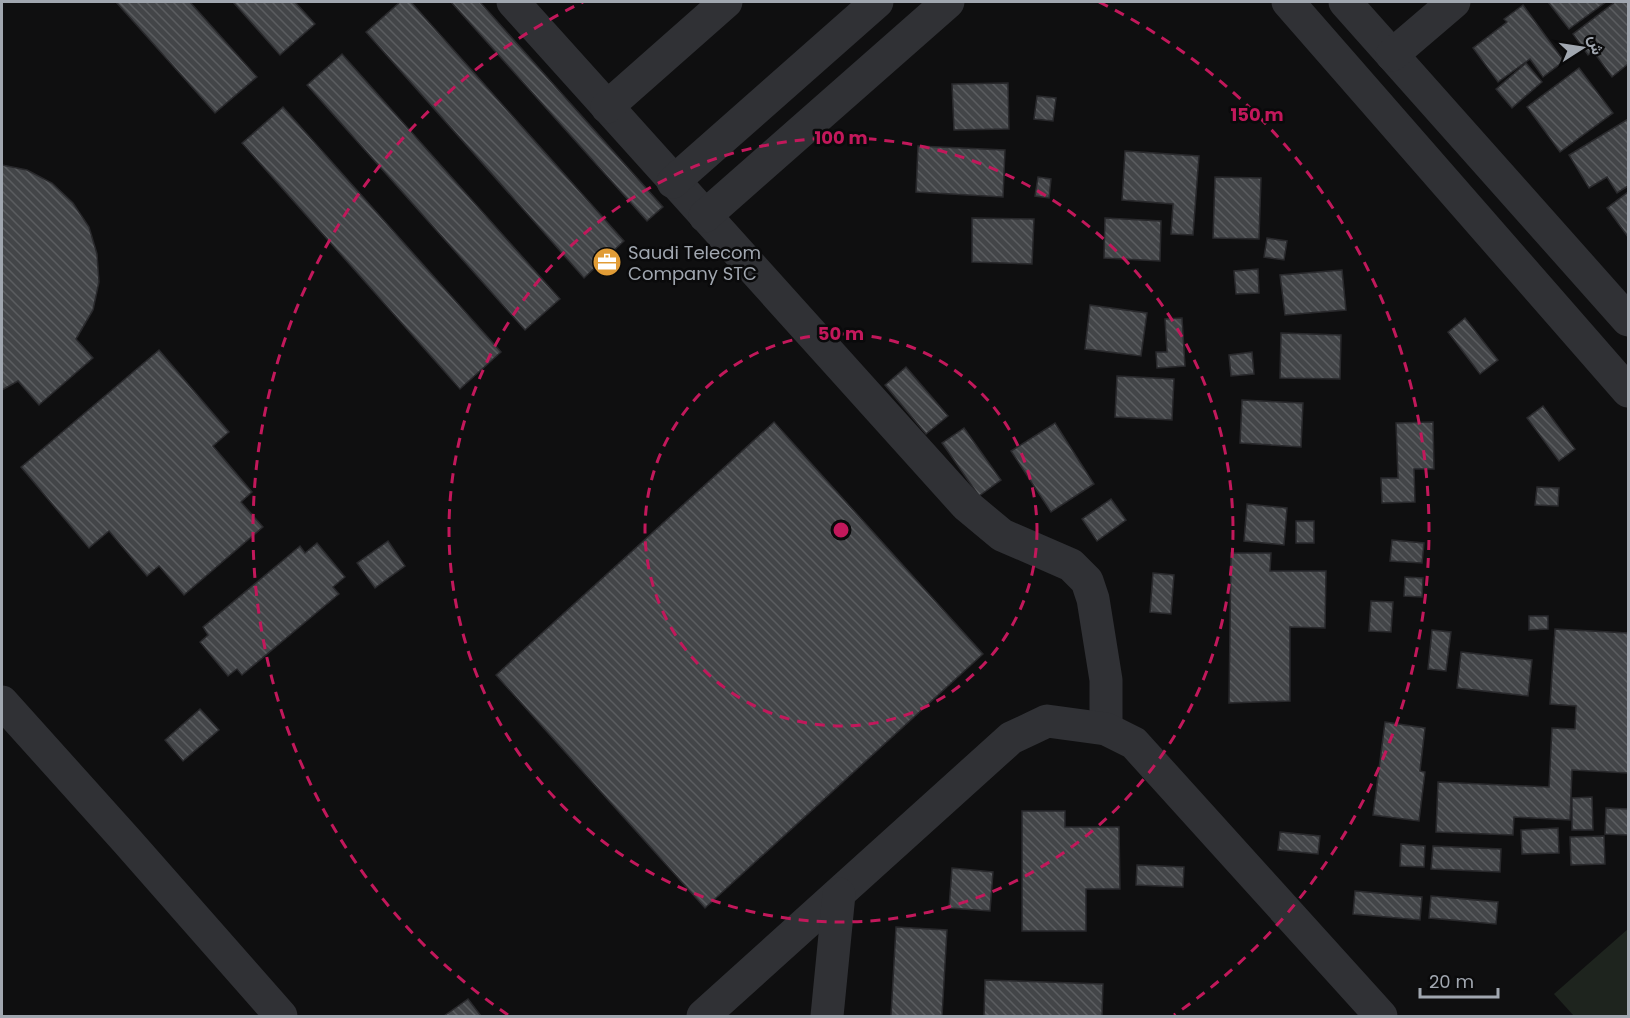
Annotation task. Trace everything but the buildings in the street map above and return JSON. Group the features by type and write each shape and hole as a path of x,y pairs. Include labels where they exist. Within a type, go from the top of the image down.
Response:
{"street":[{"path":"513,2 966,505 1002,536 1071,565 1087,581 1093,599 1106,680 1106,729"},
{"path":"607,107 726,2"},
{"path":"673,182 877,2"},
{"path":"705,216 948,2"},
{"path":"1288,2 1629,391"},
{"path":"1345,2 1629,320"},
{"path":"1392,54 1454,2"},
{"path":"2,702 128,841 281,1017"},
{"path":"703,1017 1011,738 1047,721 1106,729 1134,743 1381,1017"},
{"path":"827,1017 838,894"}],"shaded area":[{"path":"1628,929 1628,1016 1574,1016 1554,994"}],"place":[{"name":"Saudi Telecom Company STC","path":"607,262"}]}
